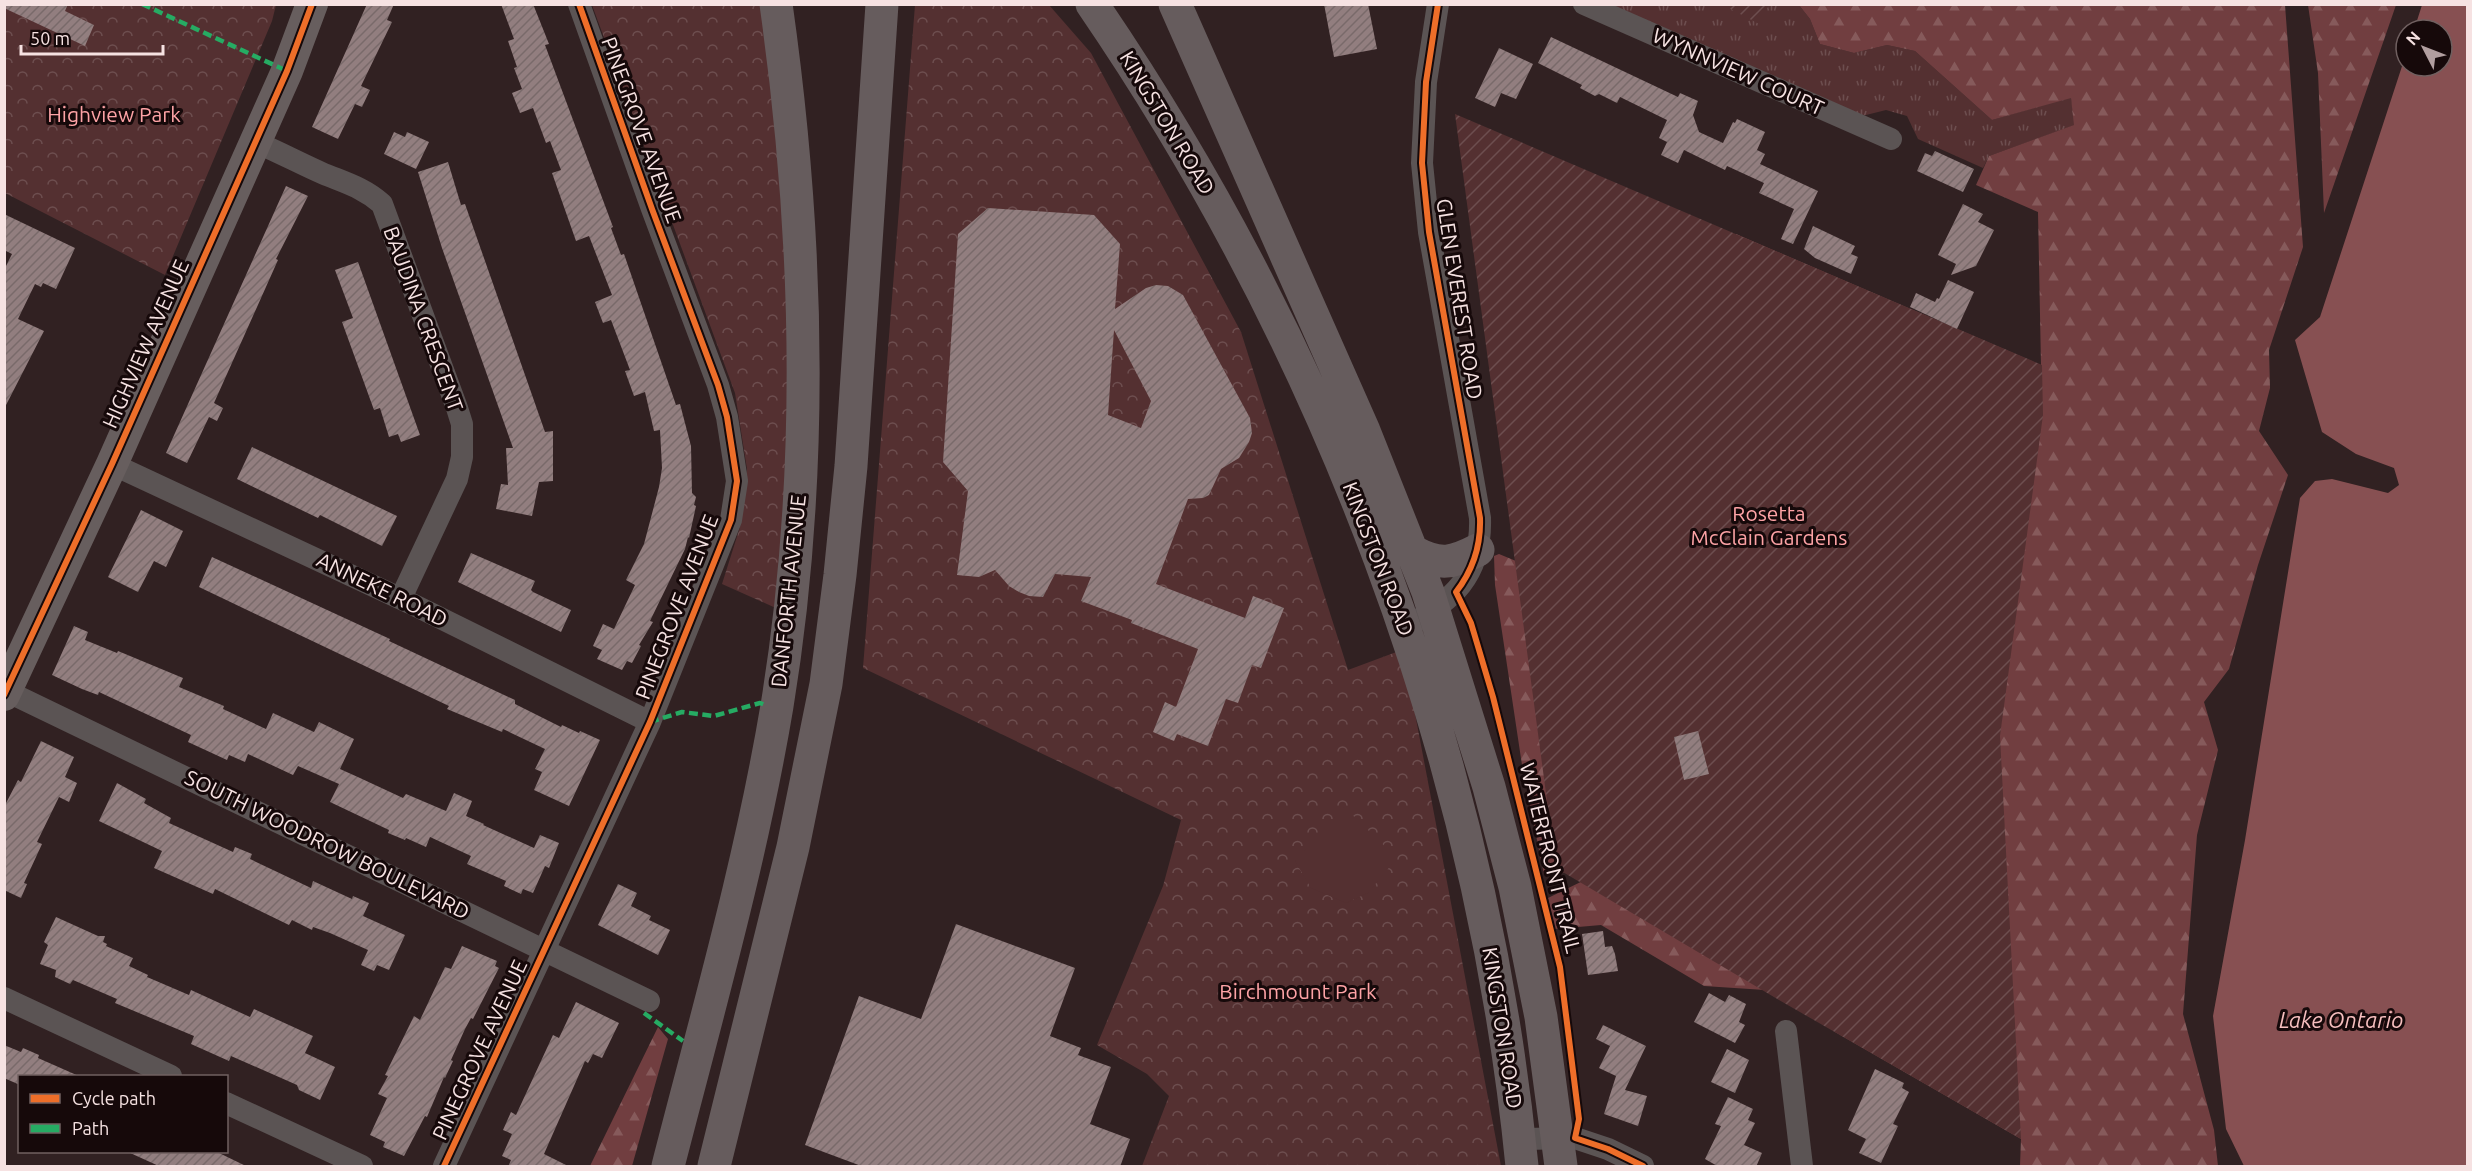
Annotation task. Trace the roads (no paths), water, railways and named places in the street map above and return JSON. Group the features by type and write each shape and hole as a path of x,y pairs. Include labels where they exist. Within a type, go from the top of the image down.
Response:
{"main road":[{"name":"DANFORTH AVENUE","path":"668,1167 756,817 782,676 800,508 804,340 800,246 794,154 776,4"},
{"path":"714,1167 793,847 826,684 851,466 882,4"},
{"name":"KINGSTON ROAD","path":"1092,4 1138,72 1250,265 1324,420 1406,627 1456,798 1484,921 1507,1044 1521,1153"},
{"name":"KINGSTON ROAD","path":"1174,4 1364,431 1414,552 1434,611 1489,787 1515,887 1541,1017 1560,1152"},
{"path":"1414,552 1425,558 1444,561 1458,560 1478,550"}],"street":[{"name":"HIGHVIEW AVENUE","path":"5,692 112,464 287,71 312,4"},
{"name":"PINEGROVE AVENUE","path":"444,1167 650,722 731,520 737,481 727,417 718,385 579,4"},
{"name":"GLEN EVEREST ROAD","path":"1406,627 1434,611 1456,592 1467,578 1478,550 1480,518 1429,232 1422,163 1426,82 1438,4"},
{"name":"WYNNVIEW COURT","path":"1584,4 1891,139"},
{"name":"BAUDINA CRESCENT","path":"255,142 324,174 351,183 382,204 457,408 462,424 462,457 457,479 401,598"},
{"name":"ANNEKE ROAD","path":"112,464 401,598 650,722"},
{"name":"SOUTH WOODROW BOULEVARD","path":"5,692 650,1001"},
{"path":"4,998 167,1075"},
{"path":"1786,1031 1802,1167"},
{"path":"228,1104 362,1167"},
{"path":"1521,1153 1560,1152 1575,1138 1608,1149 1643,1167"}],"water":[{"name":"Lake Ontario","path":"2422,5 2468,5 2467,1166 2244,1166 2226,1129 2213,1016 2245,840 2300,498 2315,481 2332,479 2388,493 2399,485 2394,468 2356,454 2322,432 2295,340 2320,317 2398,78 2454,78 2454,18 2418,18"}],"park label":[{"name":"Highview Park","path":"114,115"},
{"name":"Rosetta McClain Gardens","path":"1769,526"},
{"name":"Birchmount Park","path":"1298,992"}]}
